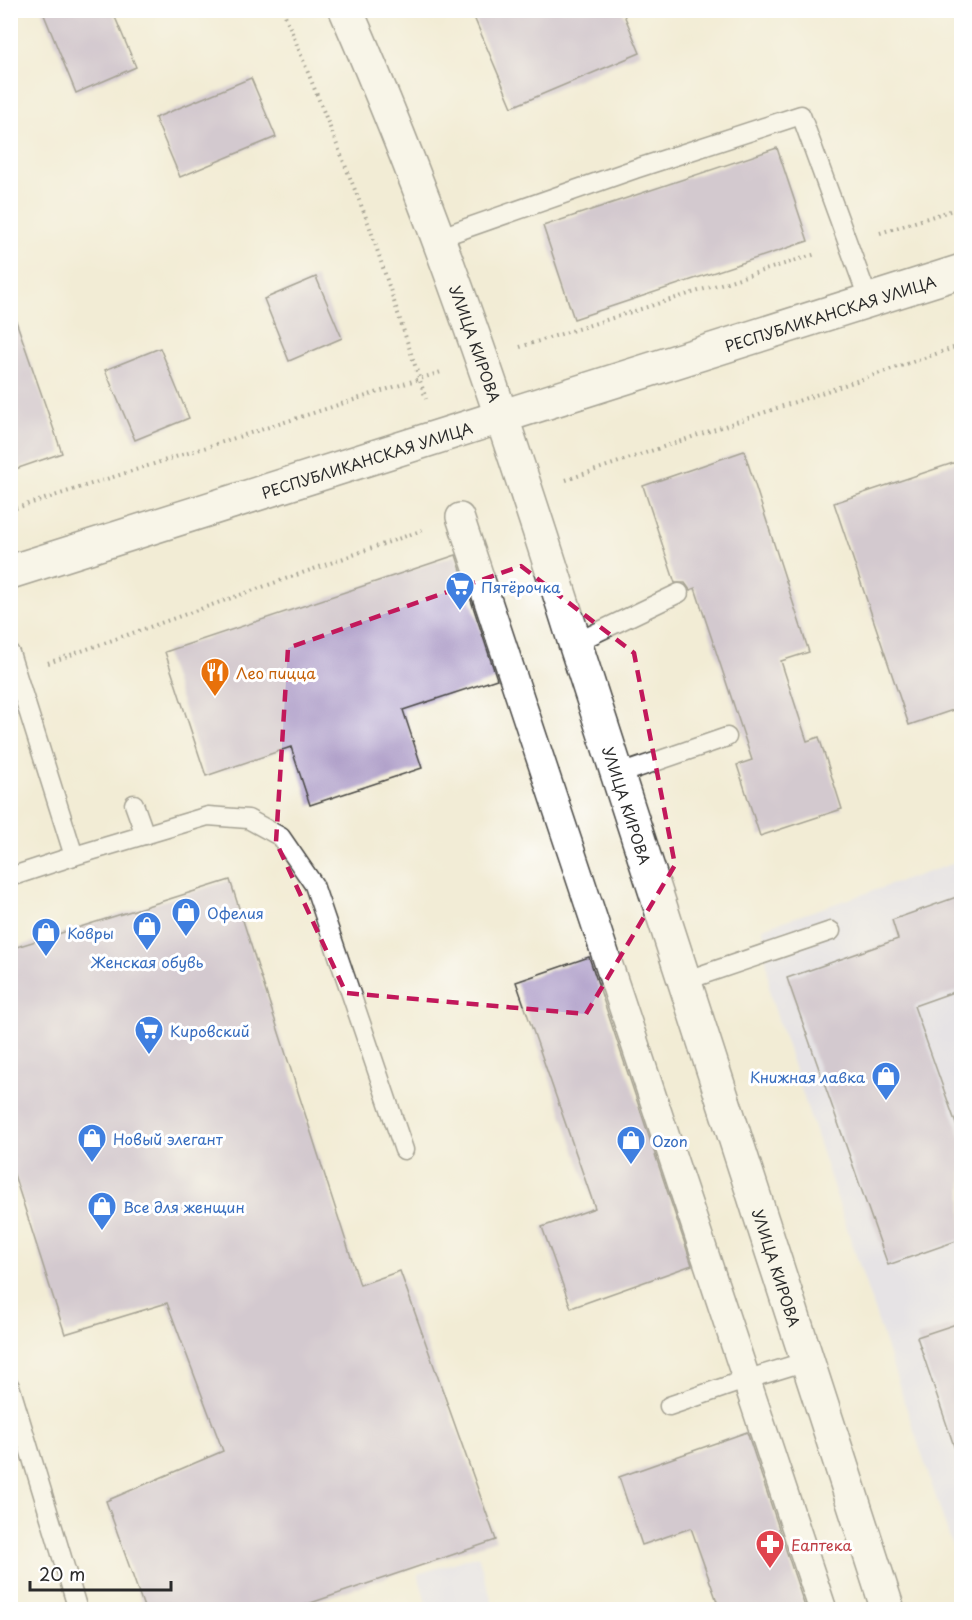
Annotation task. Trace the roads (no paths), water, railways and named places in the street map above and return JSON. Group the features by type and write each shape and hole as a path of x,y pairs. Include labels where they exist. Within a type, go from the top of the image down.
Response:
{"street":[{"name":"УЛИЦА КИРОВА","path":"346,10 438,238 528,493 574,643 888,1610"},
{"name":"РЕСПУБЛИКАНСКАЯ УЛИЦА","path":"10,572 962,271"},
{"path":"460,517 823,1610"}],"lane":[{"path":"438,238 634,169 801,115 869,301"},
{"path":"574,643 679,594"},
{"path":"10,653 74,856"},
{"path":"617,775 728,737"},
{"path":"134,804 145,835"},
{"path":"10,877 208,816 248,819 281,837 314,885 404,1150"},
{"path":"684,981 831,931"},
{"path":"669,1406 807,1361"},
{"path":"10,1386 78,1610"}],"place":[{"name":"Пятёрочка","path":"460,612"},
{"name":"Лео пицца","path":"215,698"},
{"name":"Офелия","path":"186,938"},
{"name":"Женская обувь","path":"147,952"},
{"name":"Ковры","path":"46,958"},
{"name":"Кировский","path":"149,1056"},
{"name":"Книжная лавка","path":"886,1102"},
{"name":"Новый элегант","path":"92,1164"},
{"name":"Ozon","path":"631,1166"},
{"name":"Все для женщин","path":"102,1232"},
{"name":"Еаптека","path":"770,1570"}]}
